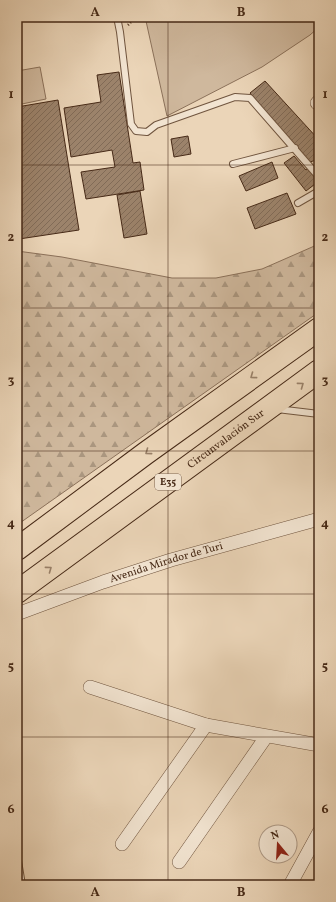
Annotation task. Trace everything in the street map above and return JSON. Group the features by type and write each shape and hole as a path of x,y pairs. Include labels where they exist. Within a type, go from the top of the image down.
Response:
{"highway":[{"path":"17,549 319,329"},
{"name":"Circunvalación Sur","path":"17,592 319,371"}],"street":[{"name":"Avenida Mirador de Turi","path":"17,614 104,582 166,562 319,519"},
{"path":"90,687 206,725 266,737 319,745"},
{"path":"122,844 206,725"},
{"path":"179,862 266,737"},
{"path":"290,885 319,832"}],"lane":[{"path":"116,17 120,32 131,124 136,131 146,132 156,125 235,97 250,98 319,177"},
{"path":"233,164 295,148"},
{"path":"298,203 317,192 319,188"},
{"path":"270,408 319,414"},
{"path":"17,855 22,885"}],"green space":[{"path":"153,17 319,17 319,27 310,35 262,67 167,116 146,21"},
{"path":"40,67 46,99 17,105 17,71"},
{"path":"319,244 319,312 17,525 17,251 62,257 172,278 216,278 262,269"}],"building":[{"path":"119,72 133,163 140,162 144,190 86,199 81,172 115,167 112,150 71,157 64,108 101,102 97,75"},
{"path":"265,81 319,140 319,159 307,163 250,93"},
{"path":"58,100 79,230 19,239 17,229 17,107"},
{"path":"188,136 191,154 174,157 171,139"},
{"path":"294,156 306,170 310,167 319,179 319,181 306,191 284,163"},
{"path":"272,162 278,178 246,191 239,176"},
{"path":"140,191 147,234 124,238 117,195"},
{"path":"287,193 296,214 255,229 247,208"}]}
